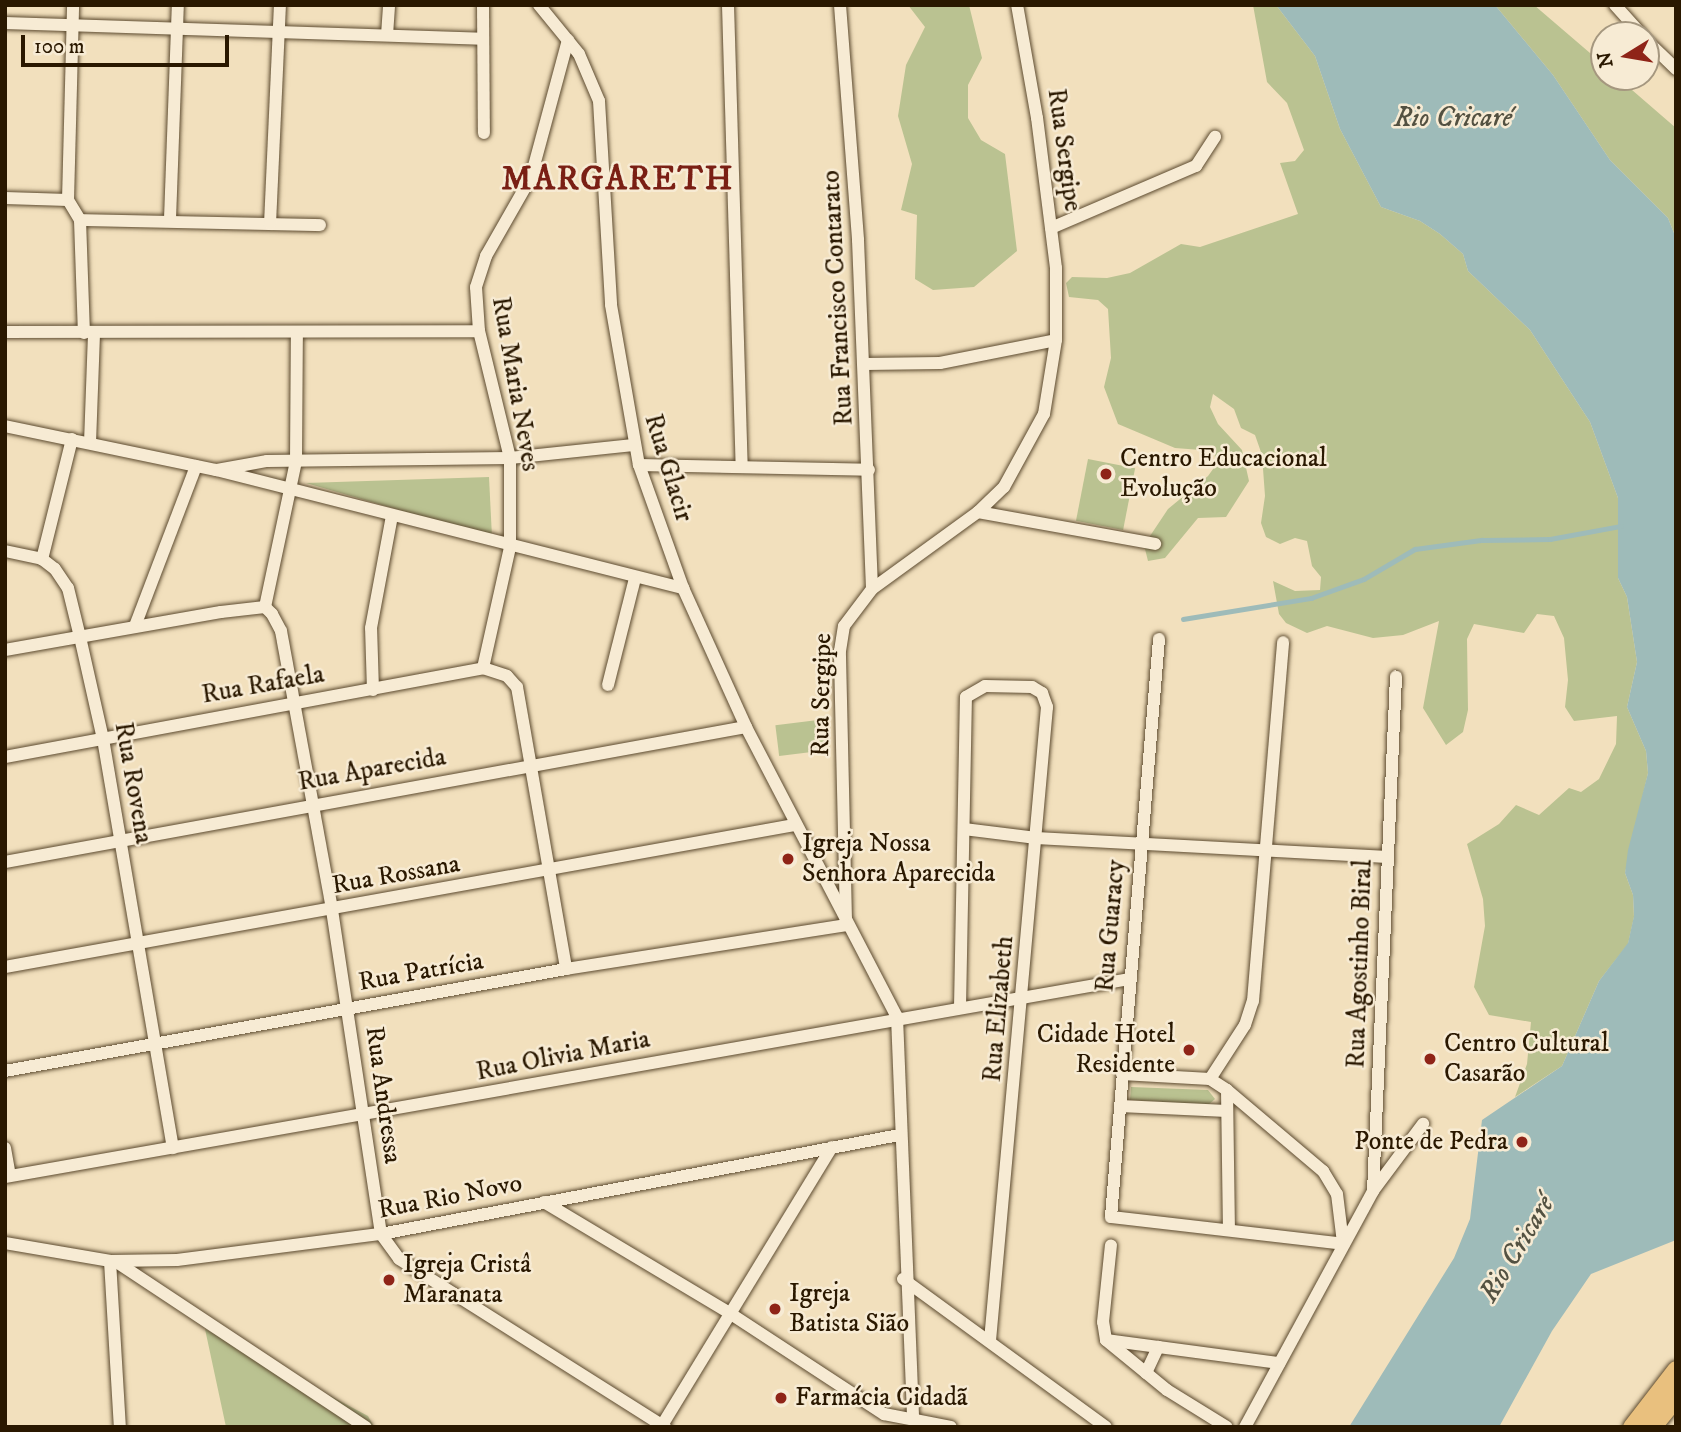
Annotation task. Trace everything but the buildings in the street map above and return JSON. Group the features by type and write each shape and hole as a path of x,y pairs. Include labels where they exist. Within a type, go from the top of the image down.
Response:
{"main road":[{"path":"1632,1427 1672,1393"},
{"path":"1651,1427 1672,1393"}],"street":[{"path":"73,5 68,200 80,220 89,333 90,443"},
{"path":"170,219 178,5"},
{"path":"270,224 280,5"},
{"path":"387,35 389,5"},
{"path":"483,5 484,134"},
{"name":"Rua Glacir","path":"539,5 587,68 599,101 611,305 633,445 639,465 683,588 746,727 846,925"},
{"path":"728,5 741,467"},
{"name":"Rua Francisco Contarato","path":"839,5 865,364 873,590"},
{"name":"Rua Sergipe","path":"912,1420 904,1279 897,1017 846,925 841,638 848,616 873,590 978,512 1004,487 1035,438 1044,414 1056,340 1051,228 1017,5"},
{"path":"1615,5 1629,21"},
{"path":"5,23 482,39"},
{"name":"Rua Maria Neves","path":"483,668 510,547 510,458 479,331 475,302 480,270 531,177 568,40"},
{"path":"1660,54 1676,69"},
{"path":"1051,228 1196,166 1215,137"},
{"path":"5,198 68,200"},
{"path":"80,220 170,219 320,225"},
{"path":"5,332 479,331"},
{"path":"5,650 135,626 265,607 296,461 297,333"},
{"path":"865,364 940,363 1056,340"},
{"path":"5,426 216,470 510,547 683,588"},
{"path":"5,551 42,559 72,439"},
{"path":"216,470 296,461 510,458 633,445"},
{"path":"639,465 869,470"},
{"path":"135,626 196,466"},
{"path":"978,512 1155,544"},
{"path":"373,690 371,628 392,516"},
{"name":"Rua Rovena","path":"42,559 55,569 68,588 103,739 173,1148"},
{"path":"608,685 635,578"},
{"name":"Rua Andressa","path":"265,607 281,631 332,910 381,1234"},
{"name":"Rua Guaracy","path":"1159,639 1111,1217 1229,1230"},
{"path":"1210,1079 1250,1016 1283,642"},
{"path":"483,668 510,678 517,694 566,969"},
{"name":"Rua Rafaela","path":"5,757 293,701 373,690 483,668"},
{"name":"Rua Agostinho Biral","path":"1245,1427 1373,1191 1396,677"},
{"name":"Rua Elizabeth","path":"964,830 967,696 985,686 1032,688 1042,693 1047,707 1024,994 990,1341"},
{"name":"Rua Aparecida","path":"5,862 311,803 746,727"},
{"name":"Rua Rossana","path":"5,967 547,872 794,825"},
{"path":"960,1007 964,830 1036,838 1387,857"},
{"name":"Rua Patrícia","path":"5,1071 156,1046 566,969 846,925"},
{"name":"Rua Olivia Maria","path":"8,1176 362,1117 1024,994 1129,979"},
{"path":"1122,1074 1210,1079 1227,1090 1323,1171 1337,1194 1343,1244 1229,1230 1227,1090"},
{"path":"1119,1106 1227,1111"},
{"path":"1373,1191 1423,1125"},
{"name":"Rua Rio Novo","path":"5,1243 112,1261 177,1260 381,1234 899,1135"},
{"path":"381,1234 400,1259 662,1426 832,1147"},
{"path":"5,1148 8,1176"},
{"path":"544,1202 731,1314 884,1414 951,1427"},
{"path":"1111,1245 1103,1322 1106,1339 1146,1373 1227,1427"},
{"path":"112,1261 120,1427"},
{"path":"112,1261 366,1427"},
{"path":"904,1279 1106,1427"},
{"path":"1106,1339 1279,1363"},
{"path":"1146,1373 1158,1347"},
{"path":"875,1427 884,1414"}],"green space":[{"path":"908,5 969,5 982,58 968,85 968,118 981,140 1005,154 1017,251 974,287 933,290 915,279 917,215 901,210 912,164 898,116 906,65 925,27"},
{"path":"1253,5 1276,5 1315,56 1340,129 1381,207 1420,221 1440,234 1463,254 1468,271 1530,330 1590,422 1618,498 1618,578 1627,597 1637,662 1627,707 1646,751 1648,773 1625,873 1633,895 1634,917 1628,944 1599,981 1562,1066 1515,1097 1527,1064 1531,1022 1489,1015 1474,987 1485,926 1483,899 1467,844 1499,824 1516,805 1539,815 1569,788 1581,792 1599,779 1616,744 1617,716 1574,721 1565,707 1568,680 1564,638 1554,616 1537,614 1524,633 1474,624 1467,639 1468,710 1463,732 1446,745 1423,708 1439,621 1403,635 1373,638 1327,626 1307,633 1286,623 1279,614 1273,581 1295,591 1320,590 1321,577 1312,566 1307,541 1295,538 1280,544 1266,537 1261,523 1265,496 1262,455 1255,435 1241,428 1234,409 1213,394 1210,407 1218,424 1242,450 1249,481 1226,517 1198,518 1165,558 1148,561 1144,545 1168,509 1208,476 1216,465 1214,451 1175,448 1118,424 1104,387 1111,358 1108,309 1098,300 1069,297 1066,283 1072,277 1107,278 1130,273 1181,244 1200,247 1298,214 1280,163 1295,161 1304,150 1287,103 1267,82"},
{"path":"1495,5 1534,5 1590,53 1590,91 1633,91 1676,128 1676,238 1668,218 1610,160 1553,75"},
{"path":"1088,459 1135,468 1123,530 1076,521"},
{"path":"489,477 492,537 306,483"},
{"path":"826,719 830,750 779,756 775,725"},
{"path":"1131,1087 1208,1090 1215,1099 1208,1105 1130,1100"},
{"path":"205,1329 368,1416 374,1427 226,1427"}],"water":[{"name":"Rio Cricaré","path":"1276,5 1495,5 1553,75 1610,160 1668,218 1676,238 1676,1240 1591,1274 1552,1331 1499,1427 1349,1427 1454,1258 1470,1219 1482,1120 1562,1066 1599,981 1628,943 1634,916 1633,895 1625,873 1628,850 1648,773 1646,751 1627,707 1637,662 1627,597 1618,578 1618,498 1590,422 1530,330 1468,271 1463,254 1440,234 1420,221 1381,207 1340,129 1315,56"}],"waterway":[{"path":"1183,619 1311,598 1364,579 1415,549 1482,540 1550,539 1621,526"}],"place":[{"name":"Centro Educacional Evolução","path":"1106,474"},
{"name":"Igreja Nossa Senhora Aparecida","path":"788,859"},
{"name":"Cidade Hotel Residente","path":"1189,1050"},
{"name":"Centro Cultural Casarão","path":"1430,1059"},
{"name":"Ponte de Pedra","path":"1522,1142"},
{"name":"Igreja Cristâ Maranata","path":"389,1280"},
{"name":"Igreja Batista Sião","path":"775,1309"},
{"name":"Farmácia Cidadã","path":"781,1398"}],"district":[{"name":"MARGARETH","path":"618,180"}]}
